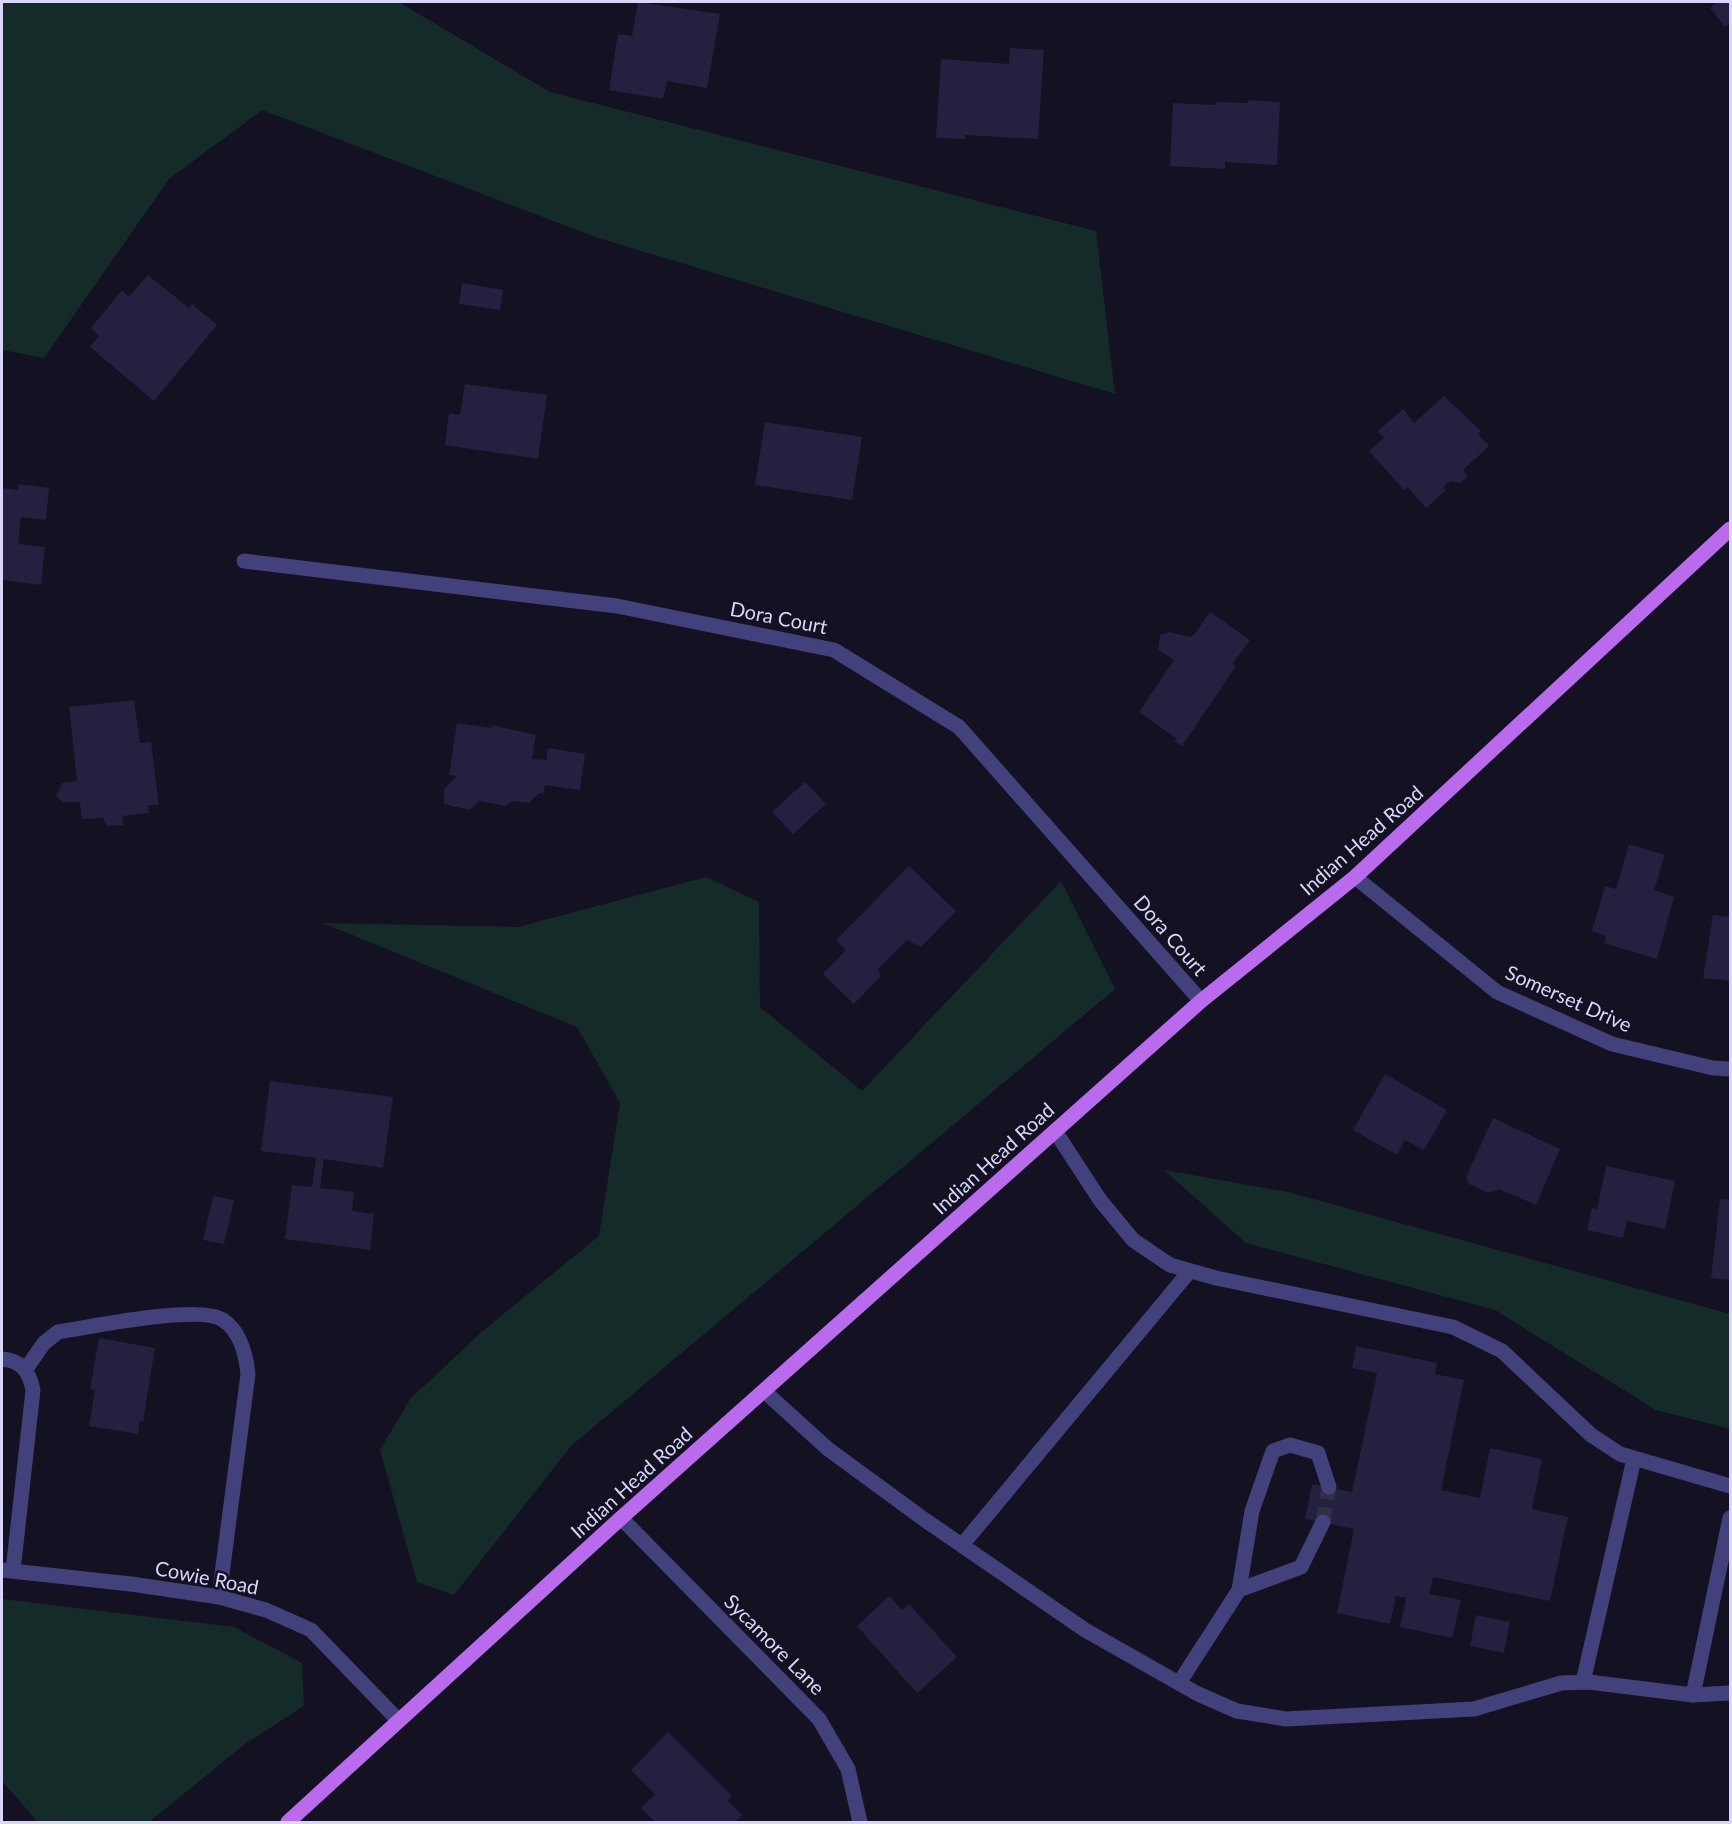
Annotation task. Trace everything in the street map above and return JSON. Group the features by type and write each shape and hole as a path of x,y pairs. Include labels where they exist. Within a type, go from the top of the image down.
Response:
{"main road":[{"name":"Indian Head Road","path":"288,1822 621,1518 1054,1131 1201,1001 1355,877 1731,529"}],"street":[{"name":"Dora Court","path":"244,561 617,606 834,650 959,727 1201,1001"},
{"name":"Somerset Drive","path":"1355,877 1497,992 1612,1044 1713,1068 1731,1069"},
{"path":"1054,1131 1100,1200 1133,1240 1170,1265 1189,1272 1454,1328 1502,1351 1592,1435 1620,1454 1731,1486"},
{"path":"962,1545 1189,1272"},
{"path":"26,1369 44,1342 58,1332 192,1314 210,1315 224,1321 239,1339 248,1374 219,1597"},
{"path":"2,1359 13,1360 26,1369 33,1390 7,1571"},
{"path":"764,1391 828,1449 1085,1629 1179,1683 1237,1711 1286,1719 1474,1709 1561,1683 1583,1682 1693,1695 1731,1693"},
{"path":"1179,1683 1239,1590 1252,1510 1273,1451 1290,1445 1318,1453 1329,1487"},
{"path":"1583,1682 1635,1459"},
{"name":"Sycamore Lane","path":"621,1518 819,1719 848,1769 860,1822"},
{"path":"1693,1695 1731,1518"},
{"path":"1239,1590 1301,1567 1323,1522"},
{"name":"Cowie Road","path":"7,1571 131,1584 219,1597 266,1610 311,1630 398,1720"}],"green space":[{"path":"2,2 399,2 550,92 1096,231 1115,394 598,238 262,110 169,179 44,358 2,350"},
{"path":"706,877 759,902 760,1007 862,1091 1061,881 1115,989 571,1446 454,1595 417,1582 380,1450 410,1399 485,1329 599,1236 620,1103 577,1027 323,923 518,927"},
{"path":"1164,1170 1288,1192 1730,1314 1730,1429 1656,1410 1495,1310 1246,1243"},
{"path":"2,1599 234,1627 302,1663 304,1706 245,1744 149,1822 38,1822 2,1781"}],"building":[{"path":"638,2 720,14 707,88 667,81 663,99 609,90 618,34 632,36"},
{"path":"1718,2 1730,2 1730,23 1725,27 1710,8"},
{"path":"1010,48 1044,50 1038,139 965,135 965,139 936,138 941,59 1009,64"},
{"path":"1248,100 1280,102 1277,165 1225,162 1225,169 1170,166 1173,103 1215,105 1216,102 1248,103"},
{"path":"148,275 189,308 192,304 217,325 154,401 90,347 99,336 91,328 122,290 129,297"},
{"path":"462,283 503,290 500,310 459,304"},
{"path":"465,384 547,395 538,459 445,445 449,413 460,415"},
{"path":"1444,396 1481,431 1478,434 1489,446 1463,470 1468,476 1460,483 1450,481 1443,487 1446,490 1426,508 1408,487 1404,490 1369,451 1384,438 1378,431 1403,409 1414,423"},
{"path":"765,422 862,437 852,500 755,485"},
{"path":"18,484 49,488 46,520 21,517 18,544 45,547 41,585 2,580 2,488 18,490"},
{"path":"1210,612 1250,640 1233,663 1236,666 1182,746 1174,741 1177,739 1139,712 1174,660 1158,650 1160,635 1169,632 1190,637 1194,635"},
{"path":"134,700 140,743 151,742 159,805 148,805 149,813 122,816 123,825 107,826 103,818 82,819 80,802 63,802 56,796 62,783 77,781 69,707"},
{"path":"457,723 492,728 492,725 536,735 532,759 546,760 548,748 585,754 580,790 545,785 543,794 539,793 529,803 513,801 505,806 479,801 469,810 444,804 444,789 457,776 449,775"},
{"path":"805,782 826,804 793,834 772,812"},
{"path":"1629,844 1665,855 1654,890 1674,897 1657,959 1604,943 1606,936 1592,931 1605,886 1616,889"},
{"path":"909,866 956,911 921,947 907,940 878,969 881,976 854,1004 823,974 846,950 836,940"},
{"path":"1713,915 1730,917 1730,981 1703,978"},
{"path":"1385,1074 1447,1110 1424,1150 1405,1140 1397,1155 1353,1130"},
{"path":"270,1081 393,1097 383,1168 324,1159 320,1188 354,1192 352,1211 374,1214 370,1250 285,1239 292,1185 312,1187 316,1158 261,1151"},
{"path":"1493,1118 1560,1149 1536,1205 1499,1189 1488,1193 1469,1184 1466,1177"},
{"path":"1606,1166 1675,1181 1665,1229 1627,1221 1623,1238 1587,1230 1592,1208 1597,1209"},
{"path":"213,1196 234,1200 224,1244 203,1240"},
{"path":"1720,1199 1730,1200 1730,1280 1711,1278"},
{"path":"99,1338 155,1348 143,1422 140,1421 138,1434 89,1426 95,1390 90,1389"},
{"path":"1356,1346 1437,1363 1435,1374 1464,1380 1441,1490 1480,1498 1490,1448 1542,1459 1532,1509 1568,1517 1550,1601 1433,1577 1429,1594 1461,1600 1452,1638 1400,1627 1406,1598 1396,1596 1390,1624 1337,1613 1354,1529 1305,1519 1312,1484 1352,1492 1377,1373 1352,1368"},
{"path":"889,1596 902,1610 909,1604 957,1657 917,1693 857,1626"},
{"path":"1476,1615 1510,1622 1504,1653 1470,1646"},
{"path":"668,1732 732,1796 727,1800 742,1815 735,1822 655,1822 641,1808 655,1794 631,1770"}],"tunnel":[{"path":"1323,1522 1329,1487"}]}
